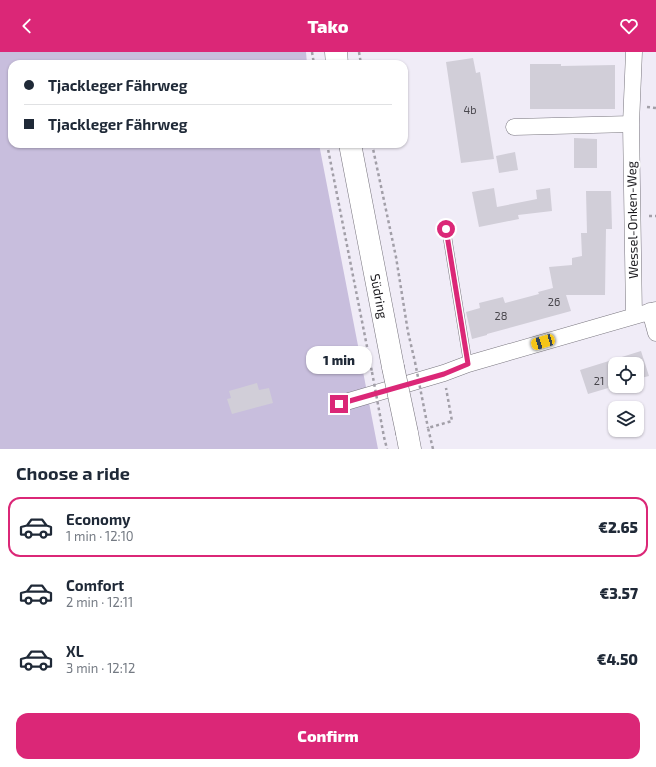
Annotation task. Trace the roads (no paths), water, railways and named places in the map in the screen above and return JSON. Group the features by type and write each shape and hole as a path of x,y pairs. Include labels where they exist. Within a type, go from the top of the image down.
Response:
{"main road":[{"name":"Südring","path":"351,148 408,441"}],"street":[{"name":"Wessel-Onken-Weg","path":"634,52 631,124 634,316"},
{"path":"514,127 631,124"},
{"path":"339,404 444,374 468,364 653,311 656,333"}],"lane":[{"path":"446,229 468,364"}]}
